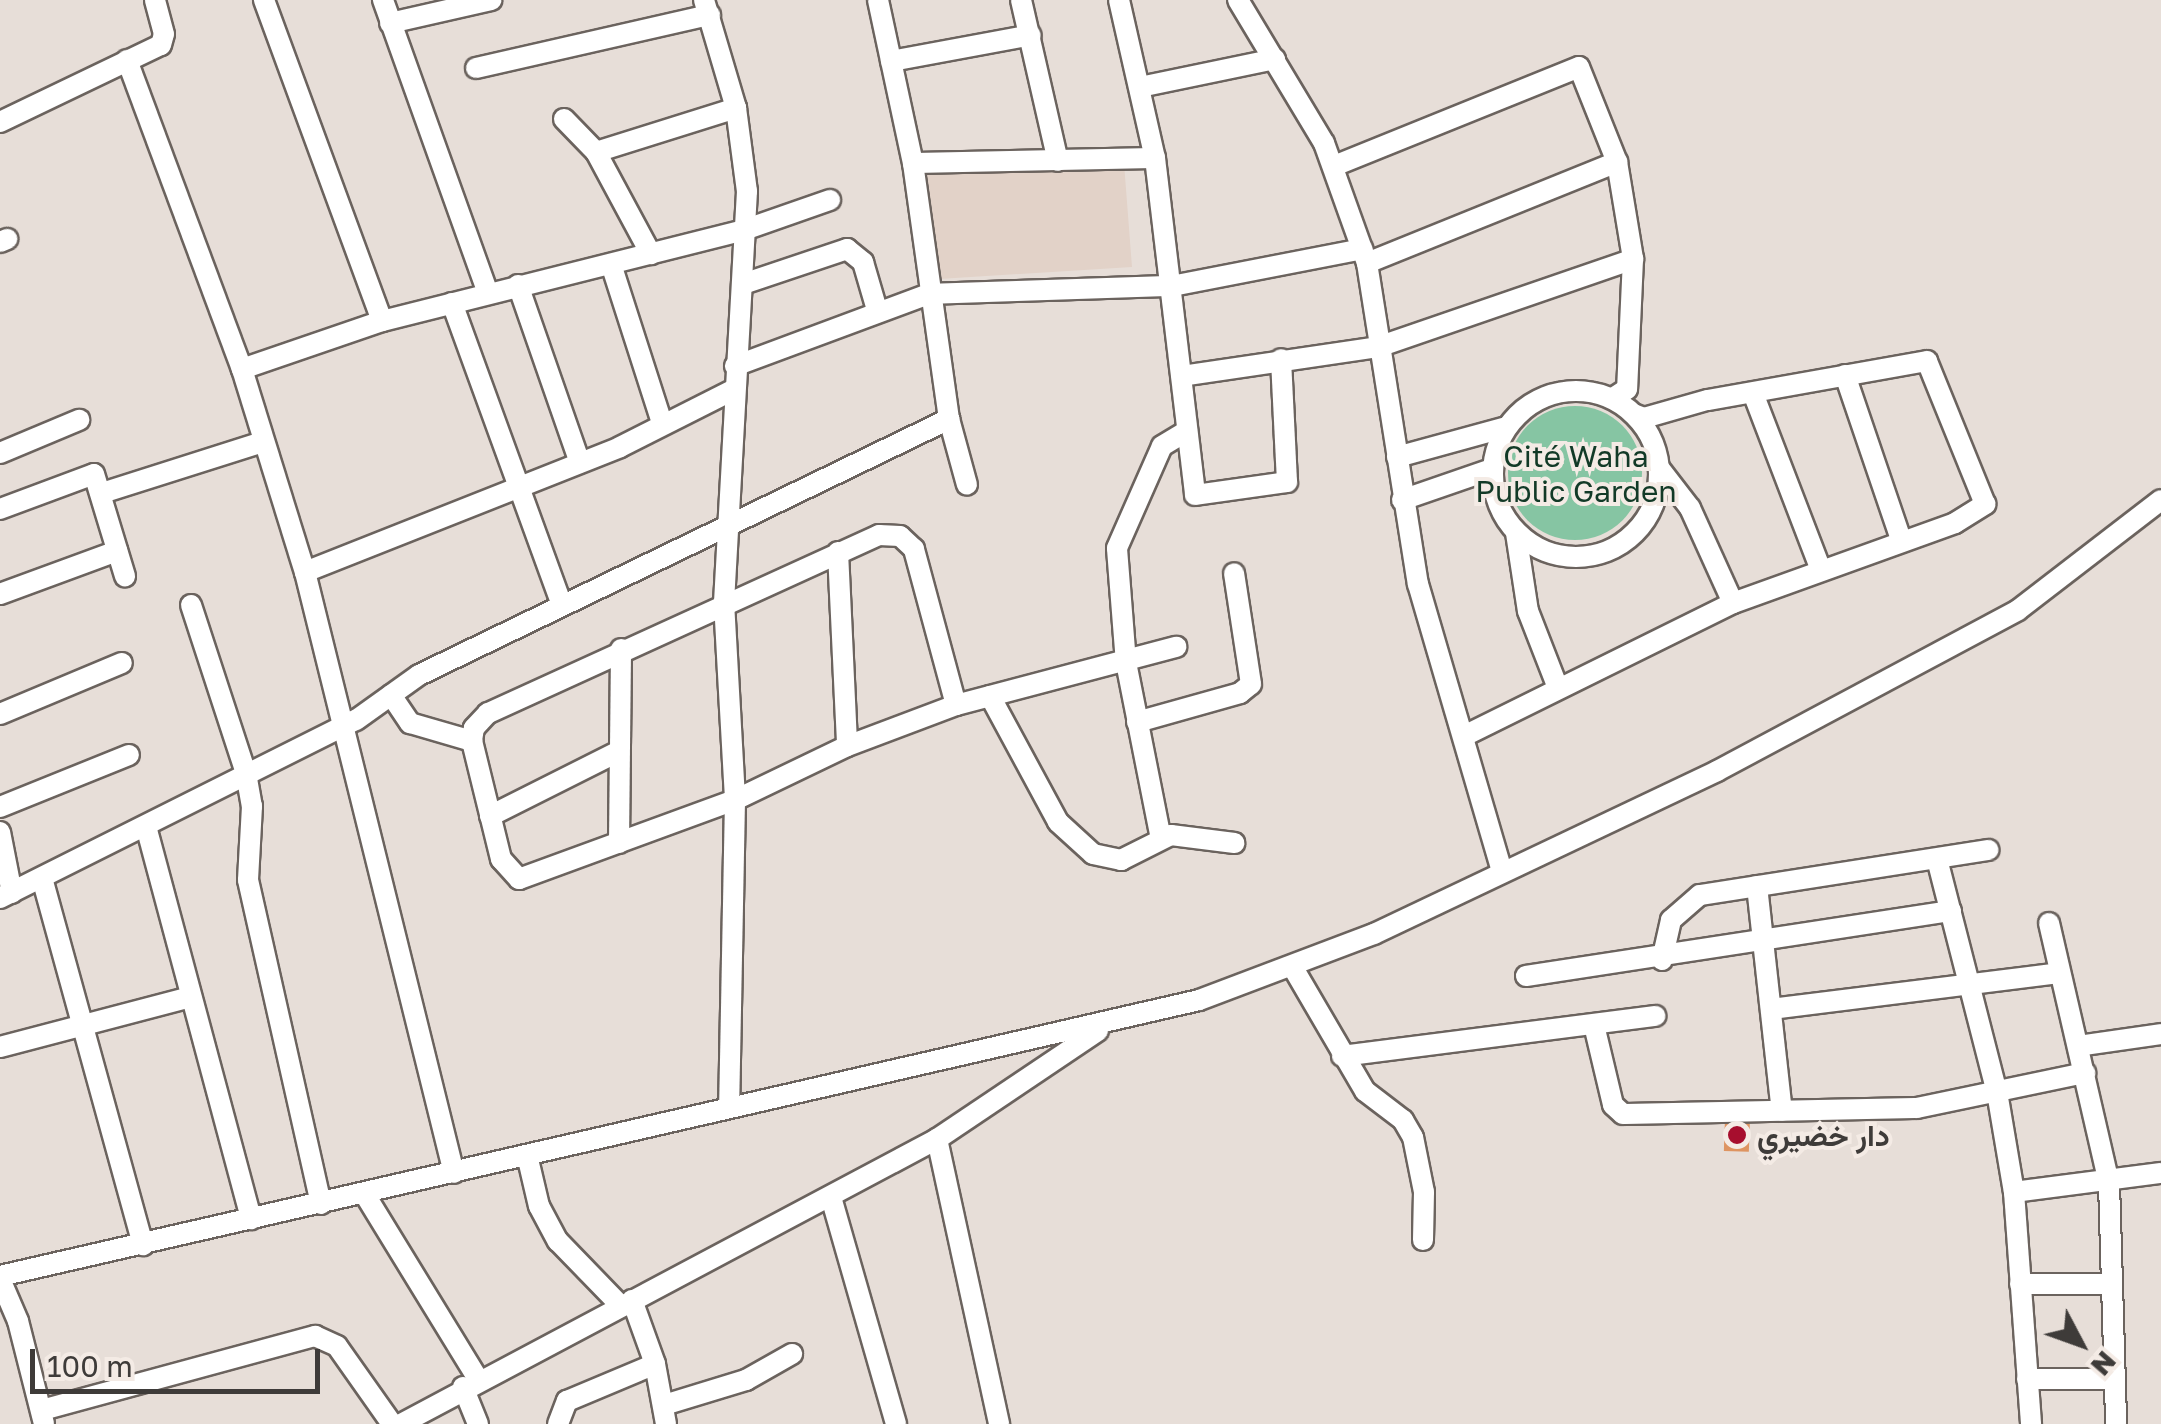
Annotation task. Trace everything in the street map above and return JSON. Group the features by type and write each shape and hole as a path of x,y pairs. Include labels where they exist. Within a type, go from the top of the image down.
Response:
{"street":[{"path":"0,122 163,42 155,0"},
{"path":"264,0 382,321"},
{"path":"383,0 488,292"},
{"path":"390,23 491,0"},
{"path":"878,0 913,162 949,420 968,485"},
{"path":"1021,0 1058,161"},
{"path":"1119,0 1155,158 1193,489 1202,499 1286,482 1281,360"},
{"path":"1238,0 1334,166 1364,256 1418,584 1502,871"},
{"path":"476,68 707,7 736,108 747,229 733,390 724,602 736,800 729,1108"},
{"path":"891,60 1030,35"},
{"path":"1140,86 1275,59"},
{"path":"126,60 242,369 305,572 454,1173"},
{"path":"1334,166 1578,68 1616,162 1632,259 1627,390 1614,398"},
{"path":"596,152 736,108"},
{"path":"564,119 596,152 651,254"},
{"path":"913,162 930,157 1058,161 1155,158"},
{"path":"735,366 877,310 929,294 1172,286 1364,256 1616,162"},
{"path":"242,369 382,321 747,229 830,200"},
{"path":"743,284 847,250 863,262 877,310"},
{"path":"1182,376 1378,346 1632,259"},
{"path":"611,264 662,423"},
{"path":"518,285 580,463"},
{"path":"452,303 562,606"},
{"path":"1464,736 1733,603 1969,517 1986,495 1933,362 1845,374 1644,418 1614,398 1567,390 1523,409 1507,427 1492,469 1494,492 1516,533 1524,595 1558,688"},
{"path":"1845,374 1902,542"},
{"path":"305,572 520,489 733,390"},
{"path":"1753,393 1821,570"},
{"path":"1636,414 1660,469 1690,508 1733,603"},
{"path":"0,452 79,420"},
{"path":"0,832 6,895 147,830 246,773 341,728 391,695 562,606 949,420"},
{"path":"1397,458 1507,427"},
{"path":"1161,840 1126,664 1118,537 1162,446 1187,431"},
{"path":"102,493 264,442"},
{"path":"1402,500 1492,469"},
{"path":"1516,533 1553,554 1596,556 1644,524 1657,498 1660,469"},
{"path":"0,509 90,474 102,493 124,576"},
{"path":"392,1424 337,1346 315,1336 43,1417 0,1278 729,1108 1023,1045 1108,1024 1292,966 1717,771 2018,610 2161,500"},
{"path":"956,705 914,549 900,536 879,535 724,602 488,713 474,728 472,741 501,859 514,879 736,800 848,746 956,705 1126,664 1176,647"},
{"path":"0,594 117,551"},
{"path":"838,552 848,746"},
{"path":"1137,722 1240,693 1251,684 1234,573"},
{"path":"191,605 246,773 252,806 248,880 321,1204"},
{"path":"618,843 622,649"},
{"path":"0,714 122,663"},
{"path":"391,695 410,723 472,741"},
{"path":"990,696 1070,838 1093,854 1121,860 1161,840 1234,844"},
{"path":"490,816 618,752"},
{"path":"0,807 129,755"},
{"path":"147,830 251,1219"},
{"path":"1662,960 1671,920 1688,901 1756,886 1989,850"},
{"path":"1937,859 1971,983 2014,1192 2031,1424"},
{"path":"42,878 143,1245"},
{"path":"1756,886 1782,1111"},
{"path":"1526,976 1662,960 1951,911"},
{"path":"2050,924 2108,1183 2116,1424"},
{"path":"1292,966 1368,1094 1403,1120 1412,1137 1424,1192 1424,1240"},
{"path":"1771,1009 2059,973"},
{"path":"0,1047 190,998"},
{"path":"1342,1056 1655,1016"},
{"path":"400,1424 937,1139 1108,1024"},
{"path":"1594,1025 1613,1106 1623,1114 1916,1108 2085,1073"},
{"path":"2078,1046 2161,1034"},
{"path":"1023,1045 1035,1074"},
{"path":"937,1139 998,1424"},
{"path":"527,1155 539,1206 558,1240 626,1303 655,1364 665,1414 746,1380 792,1354"},
{"path":"2014,1192 2108,1183 2161,1173"},
{"path":"364,1194 471,1383 478,1424"},
{"path":"831,1197 896,1424"},
{"path":"2020,1284 2111,1284"},
{"path":"558,1424 567,1401 655,1364"},
{"path":"2027,1379 2114,1379"}],"shaded area":[{"path":"1124,163 1132,267 939,279 923,173 934,164"}],"green space":[{"name":"Cité Waha Public Garden","path":"1575,406 1601,411 1622,426 1637,447 1642,473 1637,499 1622,520 1601,535 1575,540 1549,535 1528,520 1513,499 1508,473 1513,447 1528,426 1549,411"}],"building":[{"name":"دار خضيري","path":"1725,1118 1750,1119 1749,1152 1724,1151"}],"place":[{"name":"دار خضيري","path":"1737,1135"}]}
